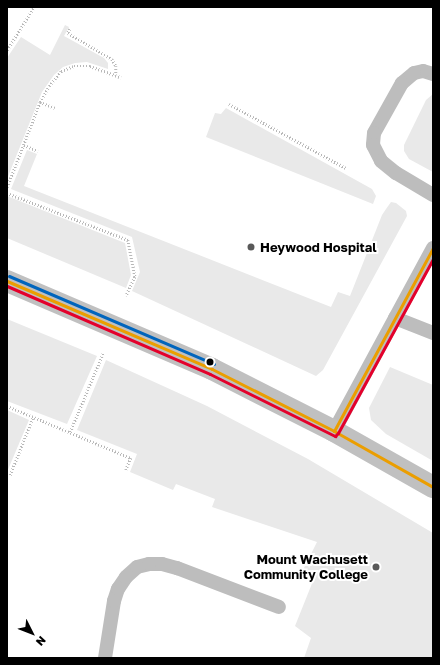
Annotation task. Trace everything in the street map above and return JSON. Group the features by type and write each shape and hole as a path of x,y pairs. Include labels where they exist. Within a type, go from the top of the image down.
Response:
{"street":[{"path":"7,281 212,369 334,431 433,487"}],"lane":[{"path":"433,74 423,71 414,73 402,83 374,133 373,145 381,161 396,173 433,195"},
{"path":"334,431 433,248"},
{"path":"395,318 433,333"},
{"path":"105,658 118,588 126,577 137,567 162,564 177,568 279,607"}],"path":[{"path":"7,50 34,7"},
{"path":"70,28 68,33 112,59 116,66 116,75"},
{"path":"7,187 40,102 48,86 61,71 74,66 90,66 121,77"},
{"path":"40,102 55,108"},
{"path":"229,104 346,168"},
{"path":"24,145 38,151"},
{"path":"7,193 128,240 135,277 126,296"},
{"path":"70,432 103,354"},
{"path":"7,406 131,458 126,470"},
{"path":"10,475 33,417"}],"shaded area":[{"path":"65,25 69,27 64,36 104,58 108,63 108,69 87,62 75,63 63,67 54,75 42,92 7,179 7,58 21,37 50,55"},
{"path":"433,94 433,172 409,159 404,151 404,145 426,100"},
{"path":"226,108 372,189 376,196 373,204 206,137 215,113 221,114"},
{"path":"27,150 37,154 24,186 331,307 338,292 350,296 382,215 391,202 396,203 406,211 407,216 323,370 316,376 132,291 140,272 132,237 11,189"},
{"path":"7,196 125,243 131,275 126,288 7,238"},
{"path":"7,319 97,356 67,424 7,401"},
{"path":"106,360 207,406 308,459 433,533 433,658 304,658 311,638 295,626 313,581 304,568 317,542 212,507 215,499 176,484 173,490 130,472 137,454 77,430"},
{"path":"390,367 433,385 433,461 386,434 371,420 369,408"},
{"path":"7,410 29,420 7,472"}],"transit line":[{"path":"334,431 433,248"},
{"path":"7,286 210,374 335,436 433,259"},
{"path":"9,276 214,364"},
{"path":"7,281 212,369 334,431 433,487"}],"place":[{"name":"Heywood Hospital","path":"251,247"},
{"name":"Mount Wachusett Community College","path":"376,567"}]}
